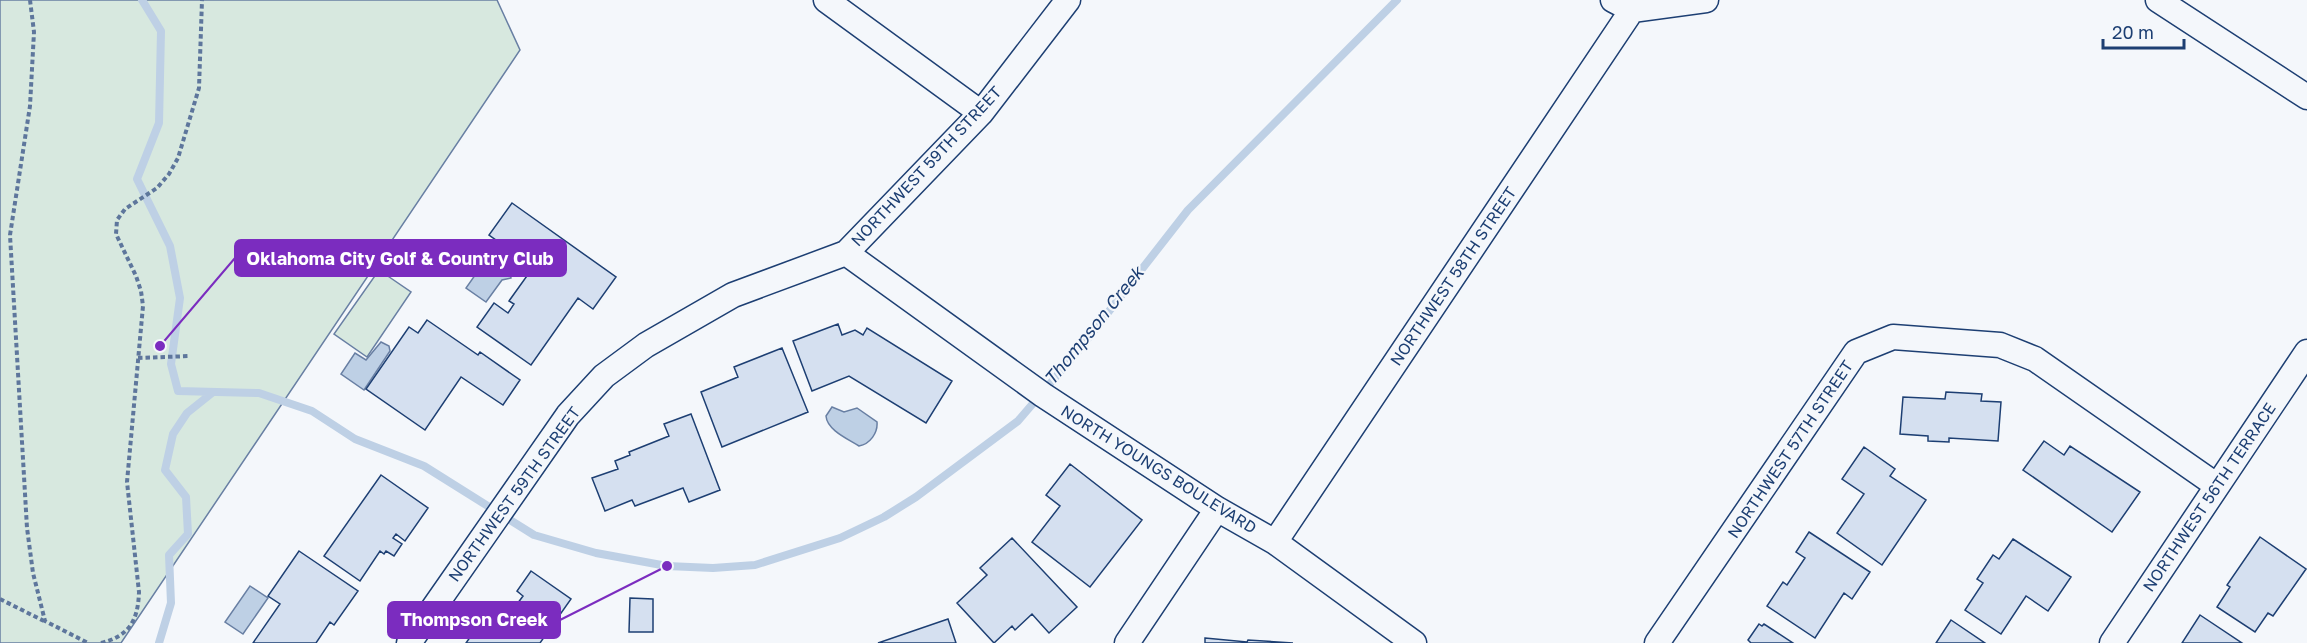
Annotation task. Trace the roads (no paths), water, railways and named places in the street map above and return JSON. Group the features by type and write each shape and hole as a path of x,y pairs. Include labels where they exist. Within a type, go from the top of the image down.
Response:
{"street":[{"path":"826,0 981,113"},
{"name":"NORTHWEST 59TH STREET","path":"409,643 575,408 604,376 646,345 733,295 846,253 981,113 1068,0"},
{"path":"1623,5 1706,0"},
{"path":"2158,0 2307,97"},
{"name":"NORTHWEST 58TH STREET","path":"1275,542 1623,5"},
{"name":"NORTH YOUNGS BOULEVARD","path":"846,253 1067,411 1217,509 1275,542 1414,643"},
{"name":"NORTHWEST 57TH STREET","path":"1657,643 1856,352 1893,337 2000,345 2035,359 2216,485"},
{"name":"NORTHWEST 56TH TERRACE","path":"2112,643 2307,352"},
{"path":"1127,643 1217,509"}],"water":[{"path":"492,251 508,262 511,278 502,280 486,302 466,288"},
{"path":"381,342 389,346 390,351 364,390 341,374 355,353 366,360"},
{"path":"832,407 844,412 857,408 877,422 876,430 867,443 859,446 830,426 826,416"},
{"path":"250,586 268,598 243,634 225,622"}],"waterway":[{"name":"Thompson Creek","path":"142,0 161,31 159,123 137,179 170,246 180,298 171,364 178,391 259,393 312,411 355,439 424,466 534,535 596,553 667,566 713,568 755,565 840,538 884,517 916,497 1018,421 1078,351 1188,210 1397,0"},
{"path":"159,643 171,603 169,555 188,534 186,497 165,470 173,434 187,413 212,393"}],"place":[{"name":"Oklahoma City Golf & Country Club","path":"160,346"},
{"name":"Thompson Creek","path":"667,566"}]}
